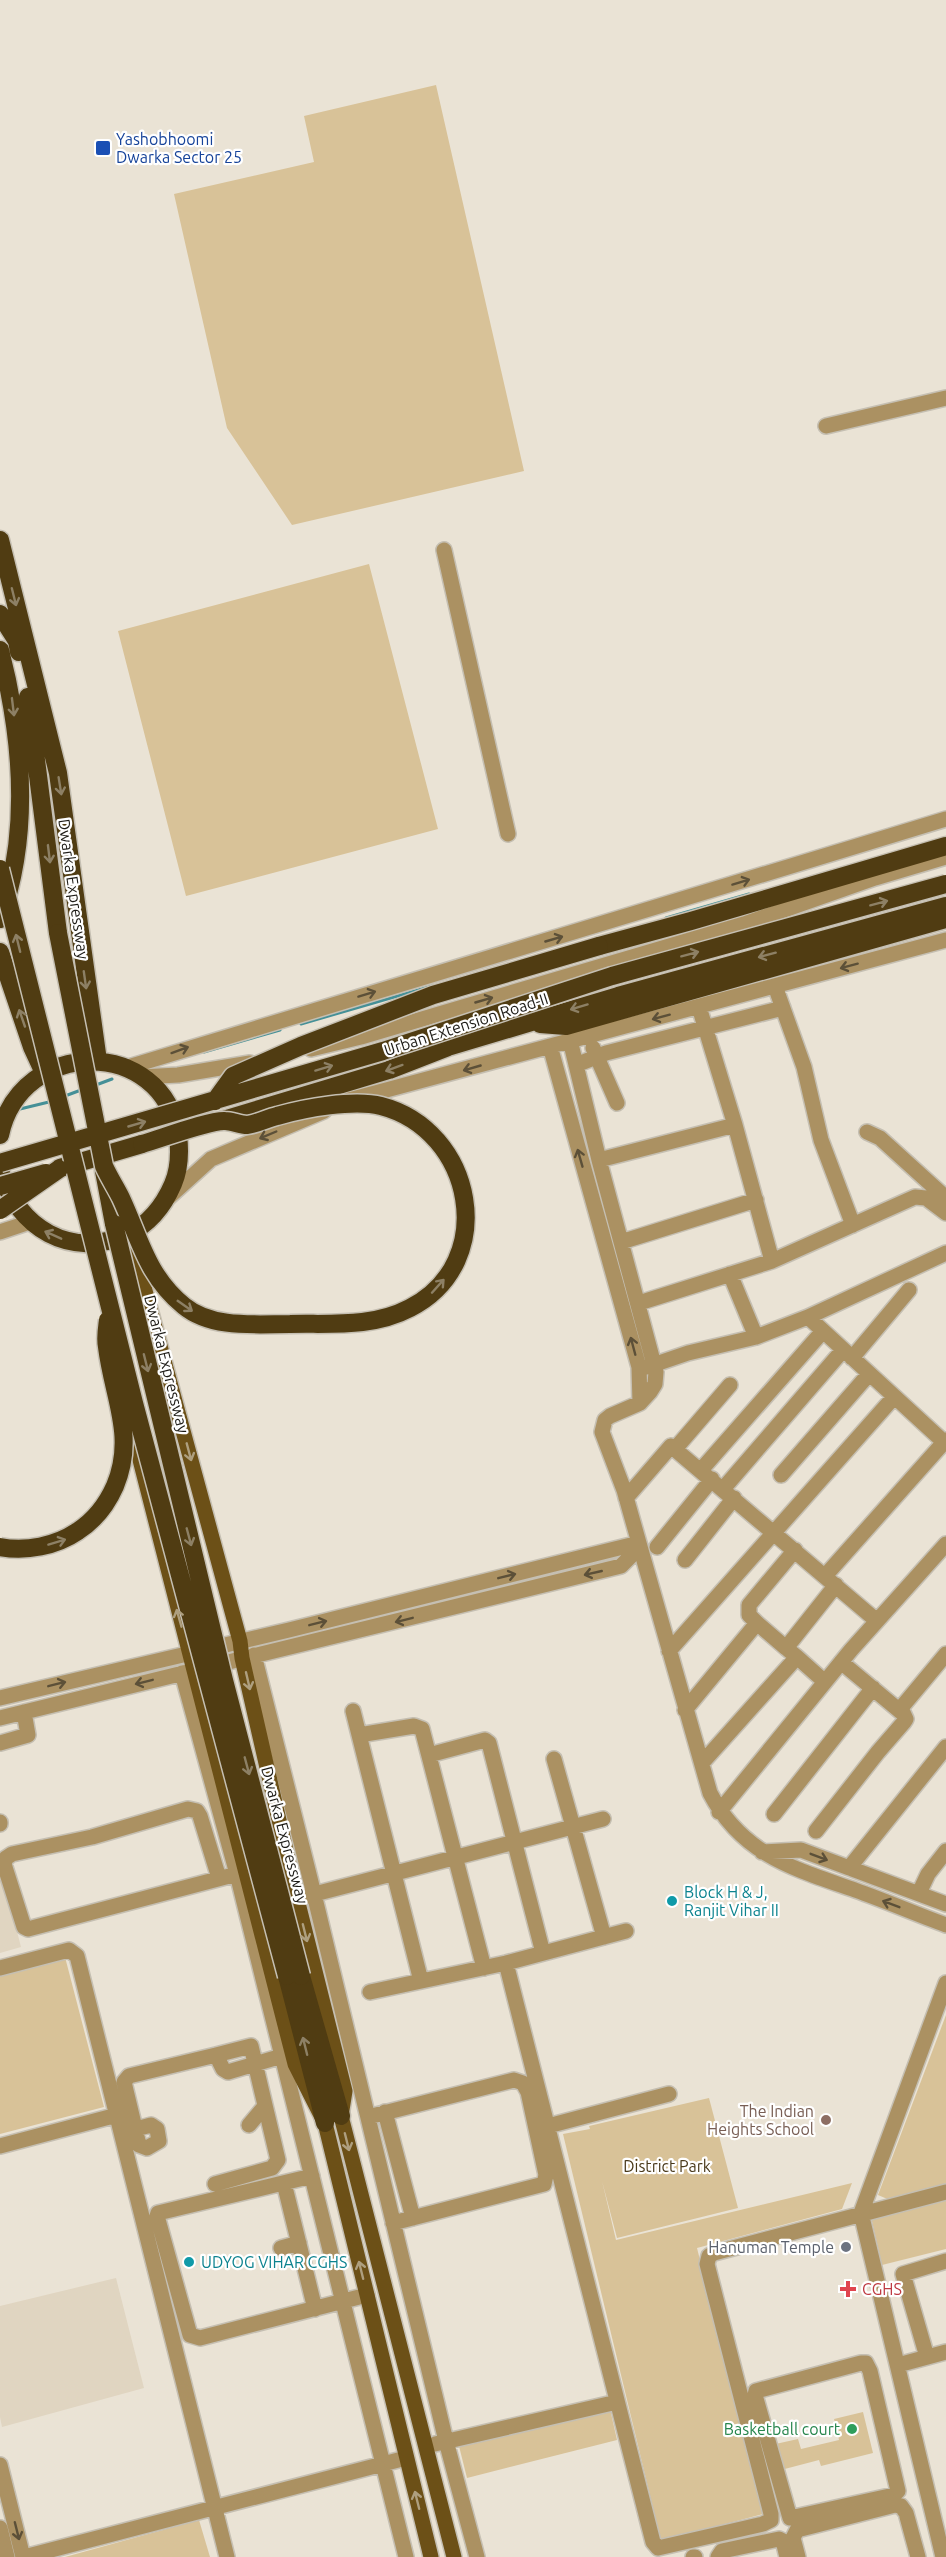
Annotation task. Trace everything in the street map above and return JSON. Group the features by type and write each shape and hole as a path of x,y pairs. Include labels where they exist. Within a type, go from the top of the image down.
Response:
{"highway":[{"path":"0,540 58,773 98,1061"},
{"name":"Dwarka Expressway","path":"0,614 17,641 29,700 58,933 114,1224 294,1976"},
{"path":"0,650 12,696 18,750 19,805 12,872 0,919"},
{"path":"215,1101 233,1076 301,1046 433,995 946,846"},
{"name":"Dwarka Expressway","path":"0,869 109,1303 333,2120"},
{"name":"Urban Extension Road-II","path":"0,1163 394,1047 612,976 946,884"},
{"name":"Urban Extension Road-II","path":"0,1186 389,1070 448,1047 618,996 946,906"},
{"path":"529,1023 566,1026 946,919"},
{"path":"0,952 32,1047 44,1072"},
{"path":"0,1171 6,1191 25,1216 47,1233 66,1240 86,1243 108,1241 130,1233 151,1218 167,1198 177,1174 180,1148 177,1127 168,1107 156,1090 141,1077 125,1068 98,1061 70,1063 44,1072 12,1103 2,1122"},
{"path":"104,1166 121,1199 139,1248 156,1277 186,1309 212,1320 246,1325 369,1322 412,1308 430,1294 448,1275 459,1252 465,1230 466,1209 463,1189 448,1154 437,1139 422,1126 402,1113 379,1105 340,1105 280,1115 247,1125 223,1120"},
{"path":"0,1212 59,1169"},
{"path":"0,1212 25,1216"},
{"path":"0,1547 16,1550 67,1539 98,1515 111,1494 124,1456 124,1433 106,1345 109,1303"}],"main road":[{"path":"130,1233 240,1641 248,1656 297,1899 345,2091 333,2120 367,2295 431,2557"},
{"path":"86,1243 189,1652 188,1671 295,2064 333,2120 426,2446 454,2557"}],"street":[{"path":"826,426 946,398"},
{"path":"444,550 508,834"},
{"path":"125,1068 946,819"},
{"path":"141,1077 178,1076 238,1066 361,1037 744,924 875,878 946,857"},
{"path":"167,1198 211,1159 353,1098 412,1085 570,1040 946,943"},
{"path":"776,986 804,1067 821,1140 853,1225"},
{"path":"699,1007 735,1125 772,1261"},
{"path":"576,1065 596,1056 783,1008"},
{"path":"587,1036 617,1103"},
{"path":"570,1040 599,1160 655,1363 655,1384 640,1403 610,1416 602,1426 604,1439 626,1498 710,1794 719,1812 735,1831 762,1852 804,1872 946,1925"},
{"path":"550,1046 639,1370 640,1403"},
{"path":"599,1160 735,1125"},
{"path":"867,1132 880,1138 945,1194"},
{"path":"639,1303 772,1261 921,1196 946,1213"},
{"path":"621,1242 756,1200"},
{"path":"0,1232 25,1216"},
{"path":"639,1370 655,1363 756,1337 808,1317 946,1253"},
{"path":"730,1274 756,1337"},
{"path":"657,1547 909,1290"},
{"path":"702,1763 791,1652 831,1581 945,1442 808,1317"},
{"path":"685,1560 718,1484 823,1331"},
{"path":"782,1475 868,1374"},
{"path":"675,1449 730,1385"},
{"path":"669,1651 894,1397"},
{"path":"626,1498 671,1446 877,1621"},
{"path":"0,1698 289,1630 639,1543"},
{"path":"0,1718 621,1566 639,1543"},
{"path":"719,1812 841,1662 946,1544"},
{"path":"795,1550 749,1605 749,1615 825,1682"},
{"path":"685,1710 757,1623"},
{"path":"289,1630 294,1647"},
{"path":"902,1712 903,1705 946,1654"},
{"path":"248,1656 314,1894 446,2441 477,2557"},
{"path":"816,1830 906,1719 902,1712 841,1662"},
{"path":"188,1671 406,2557"},
{"path":"774,1814 873,1688"},
{"path":"0,1743 28,1735 24,1712"},
{"path":"353,1712 421,1981"},
{"path":"359,1735 418,1726 424,1732 484,1968"},
{"path":"429,1755 485,1740 489,1743 543,1953"},
{"path":"849,1868 946,1747"},
{"path":"554,1759 604,1937"},
{"path":"219,1878 200,1816 197,1811 188,1809 92,1837 12,1854 6,1858 4,1864 24,1927 28,1929 237,1874"},
{"path":"297,1899 603,1819"},
{"path":"762,1852 801,1850 946,1904"},
{"path":"919,1893 928,1874 946,1851"},
{"path":"370,1992 506,1963 626,1931"},
{"path":"0,1968 69,1950 74,1953 117,2115 128,2131"},
{"path":"506,1963 655,2546 662,2548 768,2523 771,2514 706,2259 714,2253 946,2192"},
{"path":"943,2557 861,2213 946,1983"},
{"path":"227,2557 128,2131 125,2078 216,2055 223,2069 228,2072 282,2055"},
{"path":"215,2184 272,2168 278,2160 255,2064"},
{"path":"368,2117 514,2080 523,2083 528,2092 546,2175 544,2184 393,2223"},
{"path":"548,2126 669,2094"},
{"path":"249,2126 265,2106"},
{"path":"386,2112 413,2218"},
{"path":"0,2146 117,2115"},
{"path":"312,2176 165,2209 158,2213 156,2216 190,2335 200,2338 367,2295"},
{"path":"284,2183 315,2309"},
{"path":"281,2248 299,2242"},
{"path":"927,2357 903,2274 946,2261"},
{"path":"898,2365 946,2352"},
{"path":"866,2363 870,2371 897,2486 898,2491 894,2495 789,2518 755,2395 756,2391 866,2363"},
{"path":"426,2446 617,2402"},
{"path":"0,2465 24,2557 406,2458"},
{"path":"897,2486 925,2480"},
{"path":"798,2557 793,2538 797,2530 895,2505 901,2506 906,2513 918,2557"},
{"path":"0,2528 7,2557"},
{"path":"718,2557 722,2551 779,2539 783,2541 787,2557"}],"shaded area":[{"path":"0,1865 21,1947 0,1953"},
{"path":"116,2278 144,2388 2,2427 0,2417 0,2306"}],"green space":[{"path":"436,85 524,471 292,525 227,428 174,194 314,162 304,116"},
{"path":"369,564 438,829 186,896 118,631"},
{"path":"65,1957 104,2107 0,2134 0,1975"},
{"path":"946,2015 946,2186 892,2201 878,2195"},
{"name":"District Park","path":"709,2098 738,2208 617,2238 602,2181 616,2240 852,2183 842,2209 697,2248 763,2514 661,2541 563,2134"},
{"path":"946,2198 946,2249 882,2265 871,2217"},
{"path":"610,2409 617,2440 467,2478 459,2446"},
{"path":"863,2412 873,2453 821,2466 819,2460 777,2471 771,2445 798,2439 801,2449 839,2440 834,2419"},
{"path":"199,2520 210,2557 65,2557"}],"waterway":[{"path":"666,918 749,894"},
{"path":"301,1024 432,986"},
{"path":"204,1052 280,1030"},
{"path":"96,1085 112,1079"},
{"path":"65,1096 81,1090"},
{"path":"20,1109 53,1101"}],"place":[{"name":"Yashobhoomi Dwarka Sector 25","path":"103,148"},
{"name":"Block H & J, Ranjit Vihar II","path":"672,1901"},
{"name":"The Indian Heights School","path":"826,2120"},
{"name":"Hanuman Temple","path":"846,2247"},
{"name":"UDYOG VIHAR CGHS","path":"189,2262"},
{"name":"CGHS","path":"848,2289"},
{"name":"Basketball court","path":"852,2429"}]}
